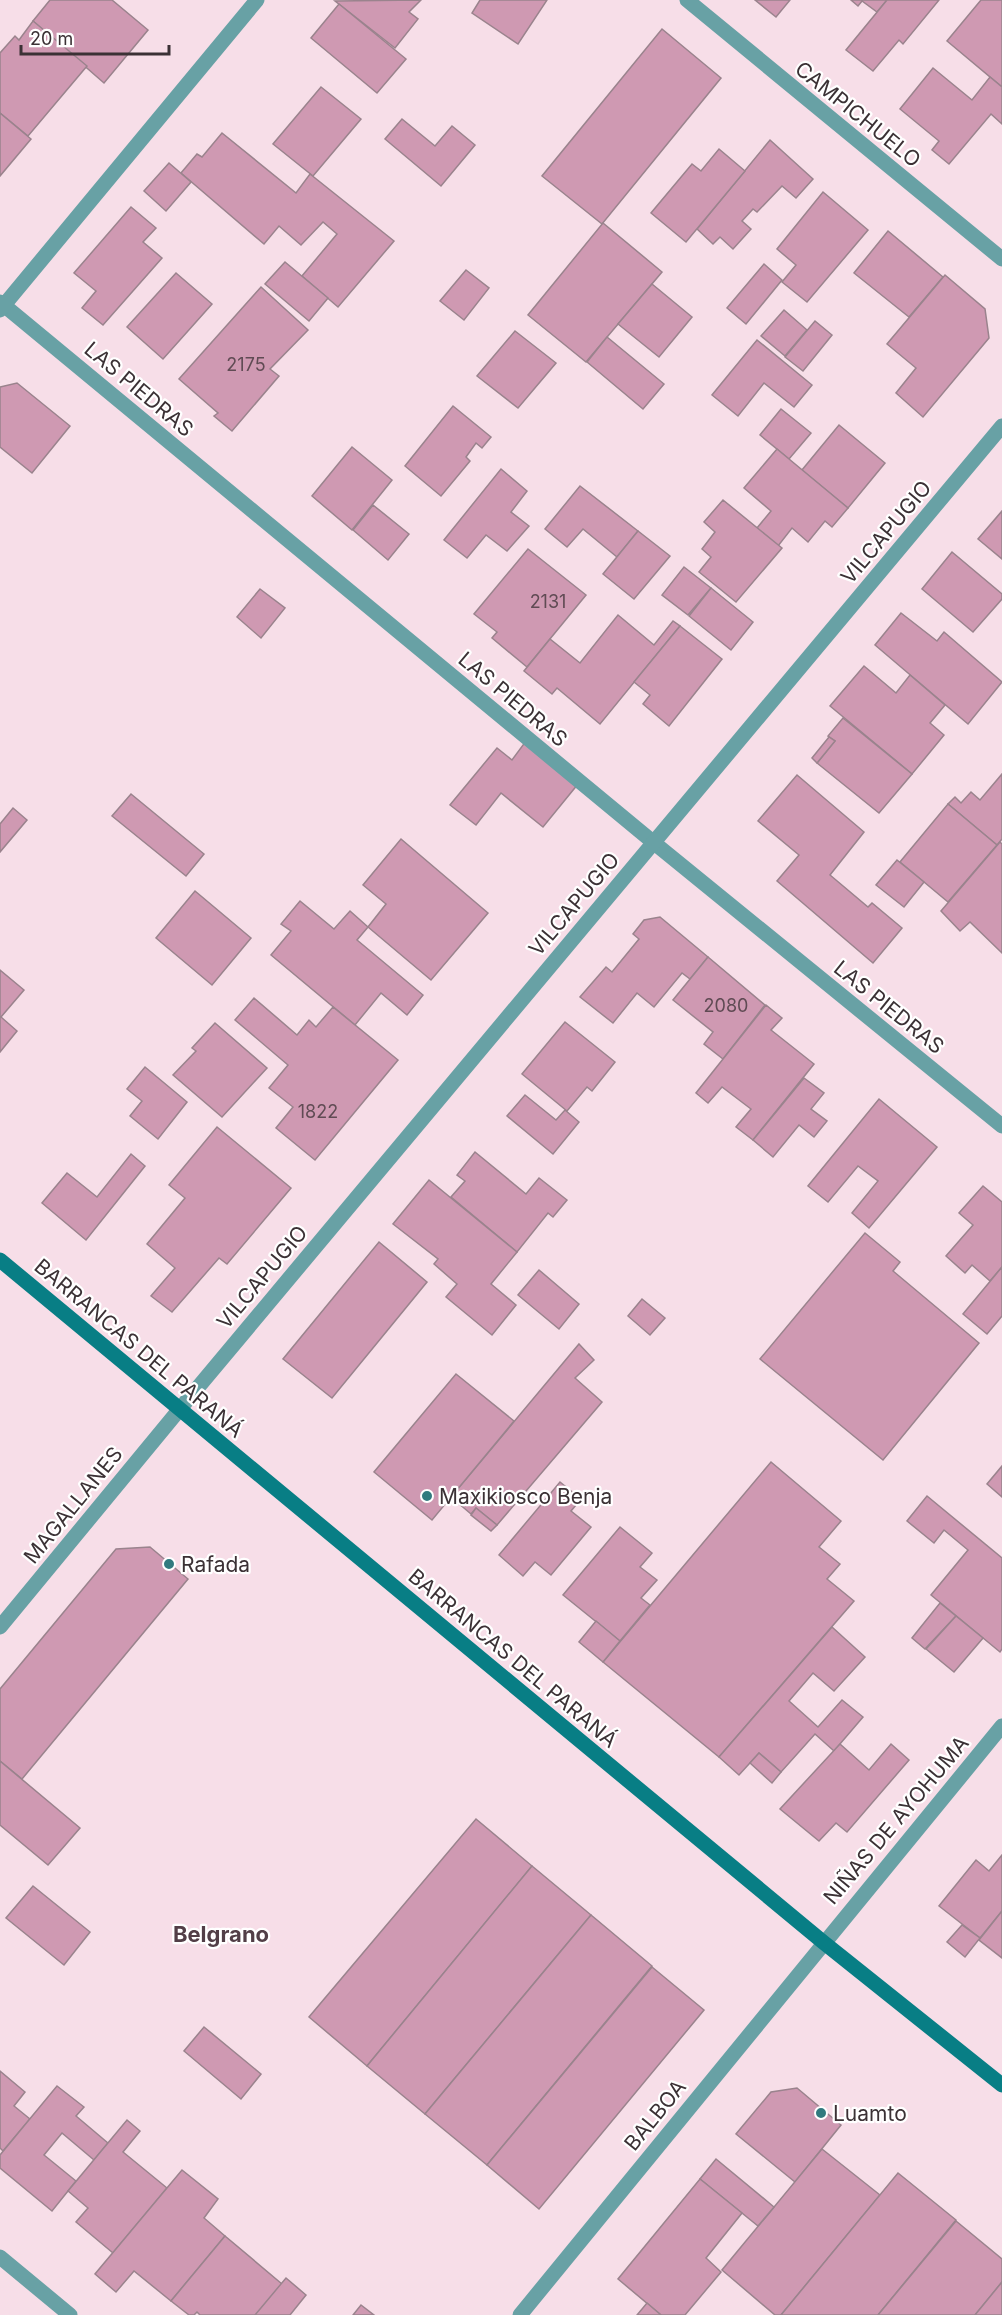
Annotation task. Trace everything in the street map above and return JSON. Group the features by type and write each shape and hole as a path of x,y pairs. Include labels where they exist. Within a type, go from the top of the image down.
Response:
{"main road":[{"name":"BARRANCAS DEL PARANÁ","path":"0,1260 823,1942 1002,2085"}],"street":[{"path":"1,306 256,0"},
{"name":"CAMPICHUELO","path":"687,0 1002,260"},
{"name":"LAS PIEDRAS","path":"1,306 1002,1126"},
{"name":"VILCAPUGIO","path":"179,1410 1002,426"},
{"name":"MAGALLANES","path":"0,1627 179,1410"},
{"name":"NIÑAS DE AYOHUMA","path":"823,1942 1002,1726"},
{"name":"BALBOA","path":"519,2315 823,1942"},
{"path":"0,2257 70,2315"}],"building":[{"path":"50,0 112,0 148,30 104,83 33,21"},
{"path":"421,0 409,12 418,19 395,48 335,1"},
{"path":"480,0 547,0 518,44 472,13"},
{"path":"755,0 790,0 776,17"},
{"path":"851,0 887,0 877,12 862,1 858,6"},
{"path":"887,0 939,0 903,44 899,40 873,71 846,50"},
{"path":"981,0 1002,0 1002,87 947,41"},
{"path":"339,4 406,59 377,93 311,38"},
{"path":"33,21 87,66 28,136 0,113 0,53 15,36 19,40"},
{"path":"662,29 721,78 602,224 542,176"},
{"path":"933,68 972,100 990,77 1002,87 1002,124 991,114 949,164 932,150 939,141 900,109"},
{"path":"321,87 361,119 313,176 273,144"},
{"path":"0,113 31,139 0,176"},
{"path":"402,119 435,146 452,126 475,145 441,186 385,139"},
{"path":"222,133 296,193 310,174 394,241 338,307 302,276 337,234 323,222 301,245 279,226 264,244 181,173 197,154 202,157"},
{"path":"770,140 813,179 796,198 782,186 757,212 753,209 742,221 751,229 733,249 720,237 713,244 697,229"},
{"path":"719,149 745,171 686,242 651,213 692,164 701,171"},
{"path":"169,163 191,182 166,211 144,191"},
{"path":"823,192 868,230 807,302 782,282 796,265 777,249"},
{"path":"131,207 156,228 143,242 162,258 103,325 82,308 96,291 74,273"},
{"path":"603,223 662,272 586,362 528,315"},
{"path":"888,231 943,277 909,317 854,273"},
{"path":"285,262 328,298 309,321 265,284"},
{"path":"764,264 782,280 746,324 727,308"},
{"path":"466,270 489,288 464,320 440,301"},
{"path":"176,273 212,304 163,359 127,327"},
{"path":"945,275 985,309 989,338 923,417 896,393 916,368 887,344"},
{"path":"652,284 692,317 659,357 618,324"},
{"path":"261,287 308,330 270,369 279,376 232,431 214,416 218,413 179,379"},
{"path":"784,310 807,330 785,356 761,336"},
{"path":"815,321 832,335 803,371 785,357"},
{"path":"515,331 556,363 518,408 477,376"},
{"path":"607,337 664,384 643,409 587,362"},
{"path":"757,340 812,385 794,407 764,383 738,416 712,395"},
{"path":"17,383 70,426 32,473 0,447 0,387"},
{"path":"453,406 491,437 482,448 476,443 466,457 470,461 441,496 405,466"},
{"path":"781,409 811,433 789,459 760,435"},
{"path":"839,425 885,463 848,508 802,470"},
{"path":"352,447 392,480 352,530 312,496"},
{"path":"777,449 848,508 832,527 825,521 808,542 792,528 778,546 757,528 771,511 744,488"},
{"path":"501,469 527,491 511,512 529,526 507,551 486,535 467,558 444,540"},
{"path":"580,486 638,531 617,557 583,529 567,547 545,529"},
{"path":"723,500 782,548 736,602 699,572 711,557 702,549 715,532 704,522"},
{"path":"373,505 409,534 388,560 353,530"},
{"path":"1002,511 1002,559 978,539"},
{"path":"638,531 670,556 634,599 603,574"},
{"path":"528,549 586,595 527,667 492,638 497,632 474,614"},
{"path":"952,552 1002,594 1002,599 973,632 922,589"},
{"path":"684,567 711,588 688,615 662,595"},
{"path":"711,588 753,622 731,650 689,616"},
{"path":"260,589 285,608 261,638 237,617"},
{"path":"901,613 937,641 944,632 1002,682 968,724 875,645"},
{"path":"618,615 654,645 673,621 680,626 600,724 557,688 552,694 524,671 550,639 580,663"},
{"path":"680,626 722,659 669,726 643,704 650,695 634,682"},
{"path":"864,666 896,693 910,675 945,705 930,723 944,735 912,774 830,706"},
{"path":"843,718 912,774 879,813 817,763 835,741 828,736"},
{"path":"829,737 835,741 817,763 812,758"},
{"path":"526,741 578,784 543,827 501,793 476,825 450,805 497,748 512,760"},
{"path":"1002,774 1002,839 997,845 948,804 955,797 961,803 971,792 980,800"},
{"path":"797,775 864,832 830,875 868,907 872,903 902,928 873,963 777,881 799,855 758,821"},
{"path":"131,794 204,854 186,876 112,816"},
{"path":"948,804 997,845 948,902 900,862"},
{"path":"13,808 27,820 0,852 0,824"},
{"path":"401,839 488,913 431,980 368,927 386,904 363,885"},
{"path":"1000,842 1002,844 1002,953 970,922 960,931 941,911"},
{"path":"897,860 924,882 904,907 876,885"},
{"path":"195,891 251,938 212,985 156,938"},
{"path":"300,901 334,929 350,911 368,927 357,940 423,995 407,1015 381,993 355,1025 271,955 291,931 281,924"},
{"path":"660,917 708,957 690,979 682,973 654,1007 637,993 613,1023 580,997 606,967 612,972 639,939 633,934 644,920"},
{"path":"708,957 765,1005 723,1059 704,1044 713,1032 673,1000"},
{"path":"0,970 24,990 1,1017 17,1031 0,1052"},
{"path":"254,998 297,1035 309,1020 316,1027 333,1007 398,1060 315,1160 276,1128 293,1107 269,1088 288,1065 235,1020"},
{"path":"766,1005 782,1018 771,1030 814,1064 753,1140 736,1127 751,1109 722,1087 708,1103 696,1093"},
{"path":"565,1022 615,1062 592,1091 587,1087 567,1111 522,1074"},
{"path":"215,1023 267,1068 222,1117 173,1075 196,1051 192,1048"},
{"path":"145,1067 187,1102 158,1139 130,1116 142,1101 127,1089"},
{"path":"804,1078 824,1093 811,1109 827,1121 814,1137 799,1125 773,1157 753,1140"},
{"path":"525,1095 556,1120 565,1110 579,1122 553,1154 507,1116"},
{"path":"879,1099 937,1147 869,1228 852,1213 878,1181 858,1166 828,1202 808,1186"},
{"path":"217,1127 291,1188 227,1264 219,1258 172,1312 151,1296 175,1268 147,1244 185,1198 169,1185"},
{"path":"475,1152 526,1194 539,1178 567,1200 553,1217 548,1213 517,1252 451,1197 465,1181 457,1175"},
{"path":"131,1154 145,1166 86,1240 42,1203 67,1173 97,1197"},
{"path":"429,1180 517,1252 491,1284 516,1305 492,1335 446,1297 457,1284 434,1264 438,1259 393,1224"},
{"path":"983,1186 1002,1202 1002,1267 990,1281 972,1265 965,1273 946,1256 973,1225 959,1213"},
{"path":"865,1233 900,1262 893,1271 979,1343 883,1460 760,1359"},
{"path":"379,1242 427,1282 332,1398 283,1359"},
{"path":"1002,1267 1002,1316 987,1334 963,1314"},
{"path":"539,1270 579,1304 559,1329 518,1295"},
{"path":"642,1299 665,1318 650,1335 628,1316"},
{"path":"579,1344 594,1360 575,1378 602,1402 497,1525 476,1508 471,1514 451,1497"},
{"path":"456,1374 514,1421 432,1520 374,1472"},
{"path":"771,1462 841,1521 819,1547 840,1564 827,1579 854,1601 719,1757 603,1662"},
{"path":"1002,1466 1002,1497 987,1484"},
{"path":"560,1482 581,1499 571,1511 591,1527 551,1575 535,1562 523,1576 499,1555"},
{"path":"927,1496 1002,1558 1002,1649 1000,1652 931,1595 968,1550 944,1530 934,1543 907,1521"},
{"path":"476,1508 497,1525 491,1531 471,1515"},
{"path":"620,1527 652,1553 640,1567 657,1580 641,1598 650,1605 620,1641 563,1595"},
{"path":"150,1547 188,1579 22,1779 0,1761 0,1689 116,1549"},
{"path":"940,1603 956,1616 925,1649 912,1638"},
{"path":"956,1616 983,1638 954,1672 926,1649"},
{"path":"596,1621 620,1641 603,1662 579,1642"},
{"path":"832,1627 865,1657 834,1691 813,1673 789,1701 818,1727 842,1700 863,1717 834,1751 815,1734 781,1772 759,1753 739,1775 719,1757"},
{"path":"840,1744 869,1770 891,1744 909,1760 847,1832 836,1823 819,1841 780,1809"},
{"path":"759,1753 781,1772 772,1783 750,1763"},
{"path":"0,1761 80,1828 48,1865 0,1825"},
{"path":"476,1819 532,1866 367,2066 309,2017"},
{"path":"1002,1855 1002,1911 980,1938 939,1906 976,1860 989,1871"},
{"path":"532,1866 591,1915 425,2114 367,2066"},
{"path":"33,1886 90,1932 64,1965 6,1918"},
{"path":"1002,1911 1002,1958 979,1940"},
{"path":"591,1915 652,1966 487,2165 425,2114"},
{"path":"962,1925 980,1938 965,1957 947,1942"},
{"path":"652,1967 704,2010 539,2209 487,2165"},
{"path":"204,2027 261,2074 241,2099 184,2051"},
{"path":"0,2071 25,2092 14,2106 30,2119 3,2151 0,2148"},
{"path":"57,2086 84,2107 76,2116 108,2143 94,2160 62,2133 44,2155 76,2181 52,2211 0,2168 0,2155"},
{"path":"797,2088 841,2125 795,2182 736,2134 771,2092"},
{"path":"127,2120 140,2131 123,2152 167,2188 113,2253 76,2222 88,2208 68,2191"},
{"path":"822,2149 880,2195 781,2315 775,2315 722,2270"},
{"path":"716,2159 774,2207 758,2226 700,2179"},
{"path":"182,2170 218,2199 204,2218 225,2236 171,2301 134,2271 116,2292 95,2274"},
{"path":"898,2173 956,2220 878,2315 781,2315"},
{"path":"700,2179 742,2213 706,2258 721,2272 685,2315 661,2315 618,2279"},
{"path":"956,2221 1002,2259 1002,2282 975,2315 878,2315"},
{"path":"225,2236 282,2284 256,2315 200,2315 197,2312 189,2315 171,2301"},
{"path":"286,2278 306,2295 290,2315 255,2315"},
{"path":"1002,2282 1002,2315 975,2315"},
{"path":"647,2303 661,2315 637,2315"},
{"path":"361,2305 374,2315 353,2315"}],"place":[{"name":"Maxikiosco Benja","path":"427,1496"},
{"name":"Rafada","path":"169,1564"},
{"name":"Luamto","path":"821,2113"}],"district":[{"name":"Belgrano","path":"221,1934"}]}
